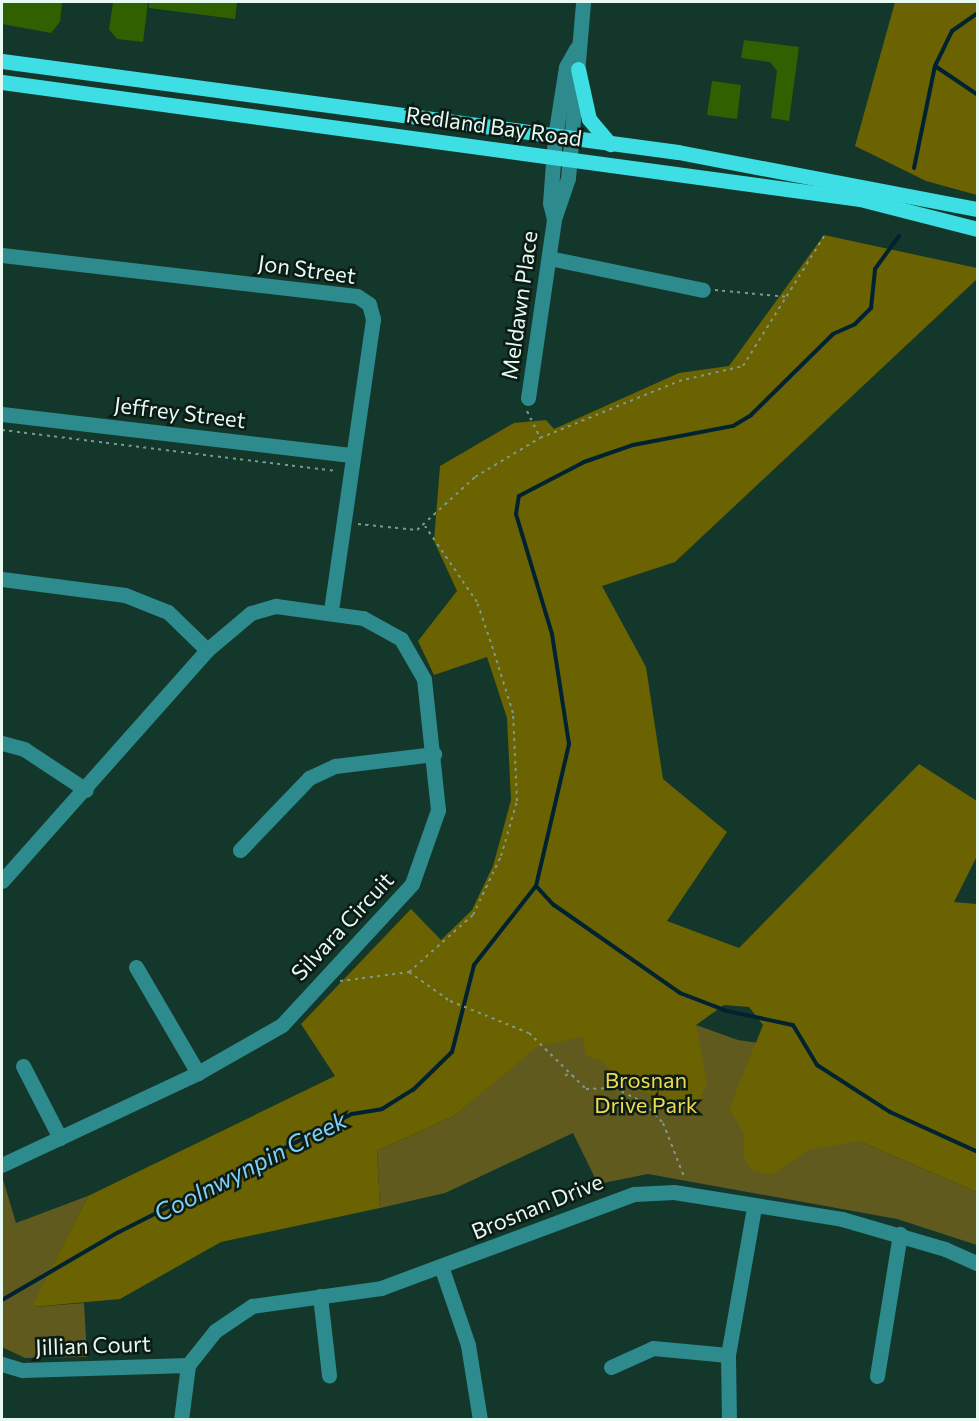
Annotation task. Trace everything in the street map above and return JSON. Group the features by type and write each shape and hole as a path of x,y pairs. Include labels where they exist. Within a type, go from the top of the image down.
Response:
{"main road":[{"name":"Redland Bay Road","path":"2,61 610,144 856,181 978,208"},
{"path":"578,69 590,119 610,144"},
{"name":"Redland Bay Road","path":"2,82 860,199 978,229"}],"street":[{"path":"562,138 578,69 576,49 583,2"},
{"path":"562,138 566,67 576,49"},
{"name":"Meldawn Place","path":"554,219 550,203 553,157 562,138"},
{"name":"Meldawn Place","path":"528,398 554,219 564,200 569,159 562,138"},
{"name":"Jon Street","path":"2,255 357,296 369,304 373,319 353,455 346,522 331,610"},
{"path":"549,258 703,290"},
{"name":"Jeffrey Street","path":"2,414 353,455"},
{"path":"2,579 125,595 168,612 207,650"},
{"name":"Silvara Circuit","path":"2,881 86,790 207,650 251,614 276,606 331,610 363,618 401,639 424,679 434,754 438,810 412,884 282,1025 198,1073 2,1165"},
{"path":"2,743 24,749 86,790"},
{"path":"240,850 309,778 335,766 434,754"},
{"path":"136,966 198,1073"},
{"path":"23,1066 60,1138"},
{"name":"Brosnan Drive","path":"188,1365 215,1331 252,1306 381,1288 442,1269 598,1203 634,1194 690,1195 900,1234 978,1264"},
{"path":"729,1419 728,1355 754,1207"},
{"path":"877,1376 877,1347 900,1234"},
{"path":"442,1269 468,1345 480,1419"},
{"path":"320,1296 328,1375"},
{"path":"610,1367 653,1348 728,1355"},
{"name":"Jillian Court","path":"2,1364 22,1370 188,1365"},
{"path":"181,1419 188,1365"}],"path":[{"path":"346,522 417,530 425,526 476,477 540,438 679,381 743,366 790,297 825,235"},
{"path":"703,290 790,297"},
{"path":"528,398 527,416 540,438"},
{"path":"2,430 330,468 341,480"},
{"path":"326,977 345,981 409,972 473,915 501,856 517,801 513,713 490,640 477,602 425,526"},
{"path":"409,972 450,1001 529,1033 586,1089 615,1088 645,1103 663,1123 690,1195"},
{"path":"565,1076 570,1072"}],"green space":[{"path":"895,2 977,2 977,195 926,181 855,146"},
{"path":"824,235 977,268 977,279 675,562 602,586 646,667 663,779 727,832 667,921 739,948 919,764 977,801 977,856 954,902 977,904 977,1192 859,1141 808,1150 772,1175 753,1171 744,1159 744,1133 729,1109 763,1025 749,1007 724,1005 696,1025 707,1084 700,1100 678,1103 617,1083 603,1061 586,1056 582,1037 538,1046 454,1116 377,1151 380,1208 221,1242 120,1299 32,1307 88,1196 335,1076 301,1024 411,909 441,940 472,910 493,866 511,800 507,718 487,657 434,675 418,641 457,591 434,541 440,466 514,423 546,420 554,429 679,373 729,366"},
{"name":"Brosnan Drive Park","path":"617,977 696,1025 738,1040 781,1046 859,1141 977,1192 977,1245 897,1219 648,1174 598,1184 573,1133 445,1193 380,1208 377,1151 454,1116"},
{"path":"2,1176 16,1223 88,1196 33,1307 84,1303 87,1357 25,1358 2,1347"}],"building":[{"path":"2,2 62,2 60,22 51,33 2,24"},
{"path":"113,2 148,2 143,42 117,39 109,29"},
{"path":"149,2 237,2 235,19 149,8"},
{"path":"744,40 799,47 789,121 771,118 777,71 770,62 741,58"},
{"path":"712,81 741,85 737,119 707,115"}],"waterway":[{"name":"Coolnwynpin Creek","path":"914,168 935,66 952,31 978,13"},
{"path":"935,66 978,95"},
{"name":"Coolnwynpin Creek","path":"2,1300 119,1232 352,1114 382,1109 413,1090 452,1052 474,965 536,886 569,744 552,634 516,514 519,496 584,462 633,445 733,426 751,415 833,334 855,324 871,308 875,269 899,236"},
{"name":"Coolnwynpin Creek","path":"536,886 554,905 680,993 727,1011 793,1025 817,1065 890,1112 978,1152"}]}
